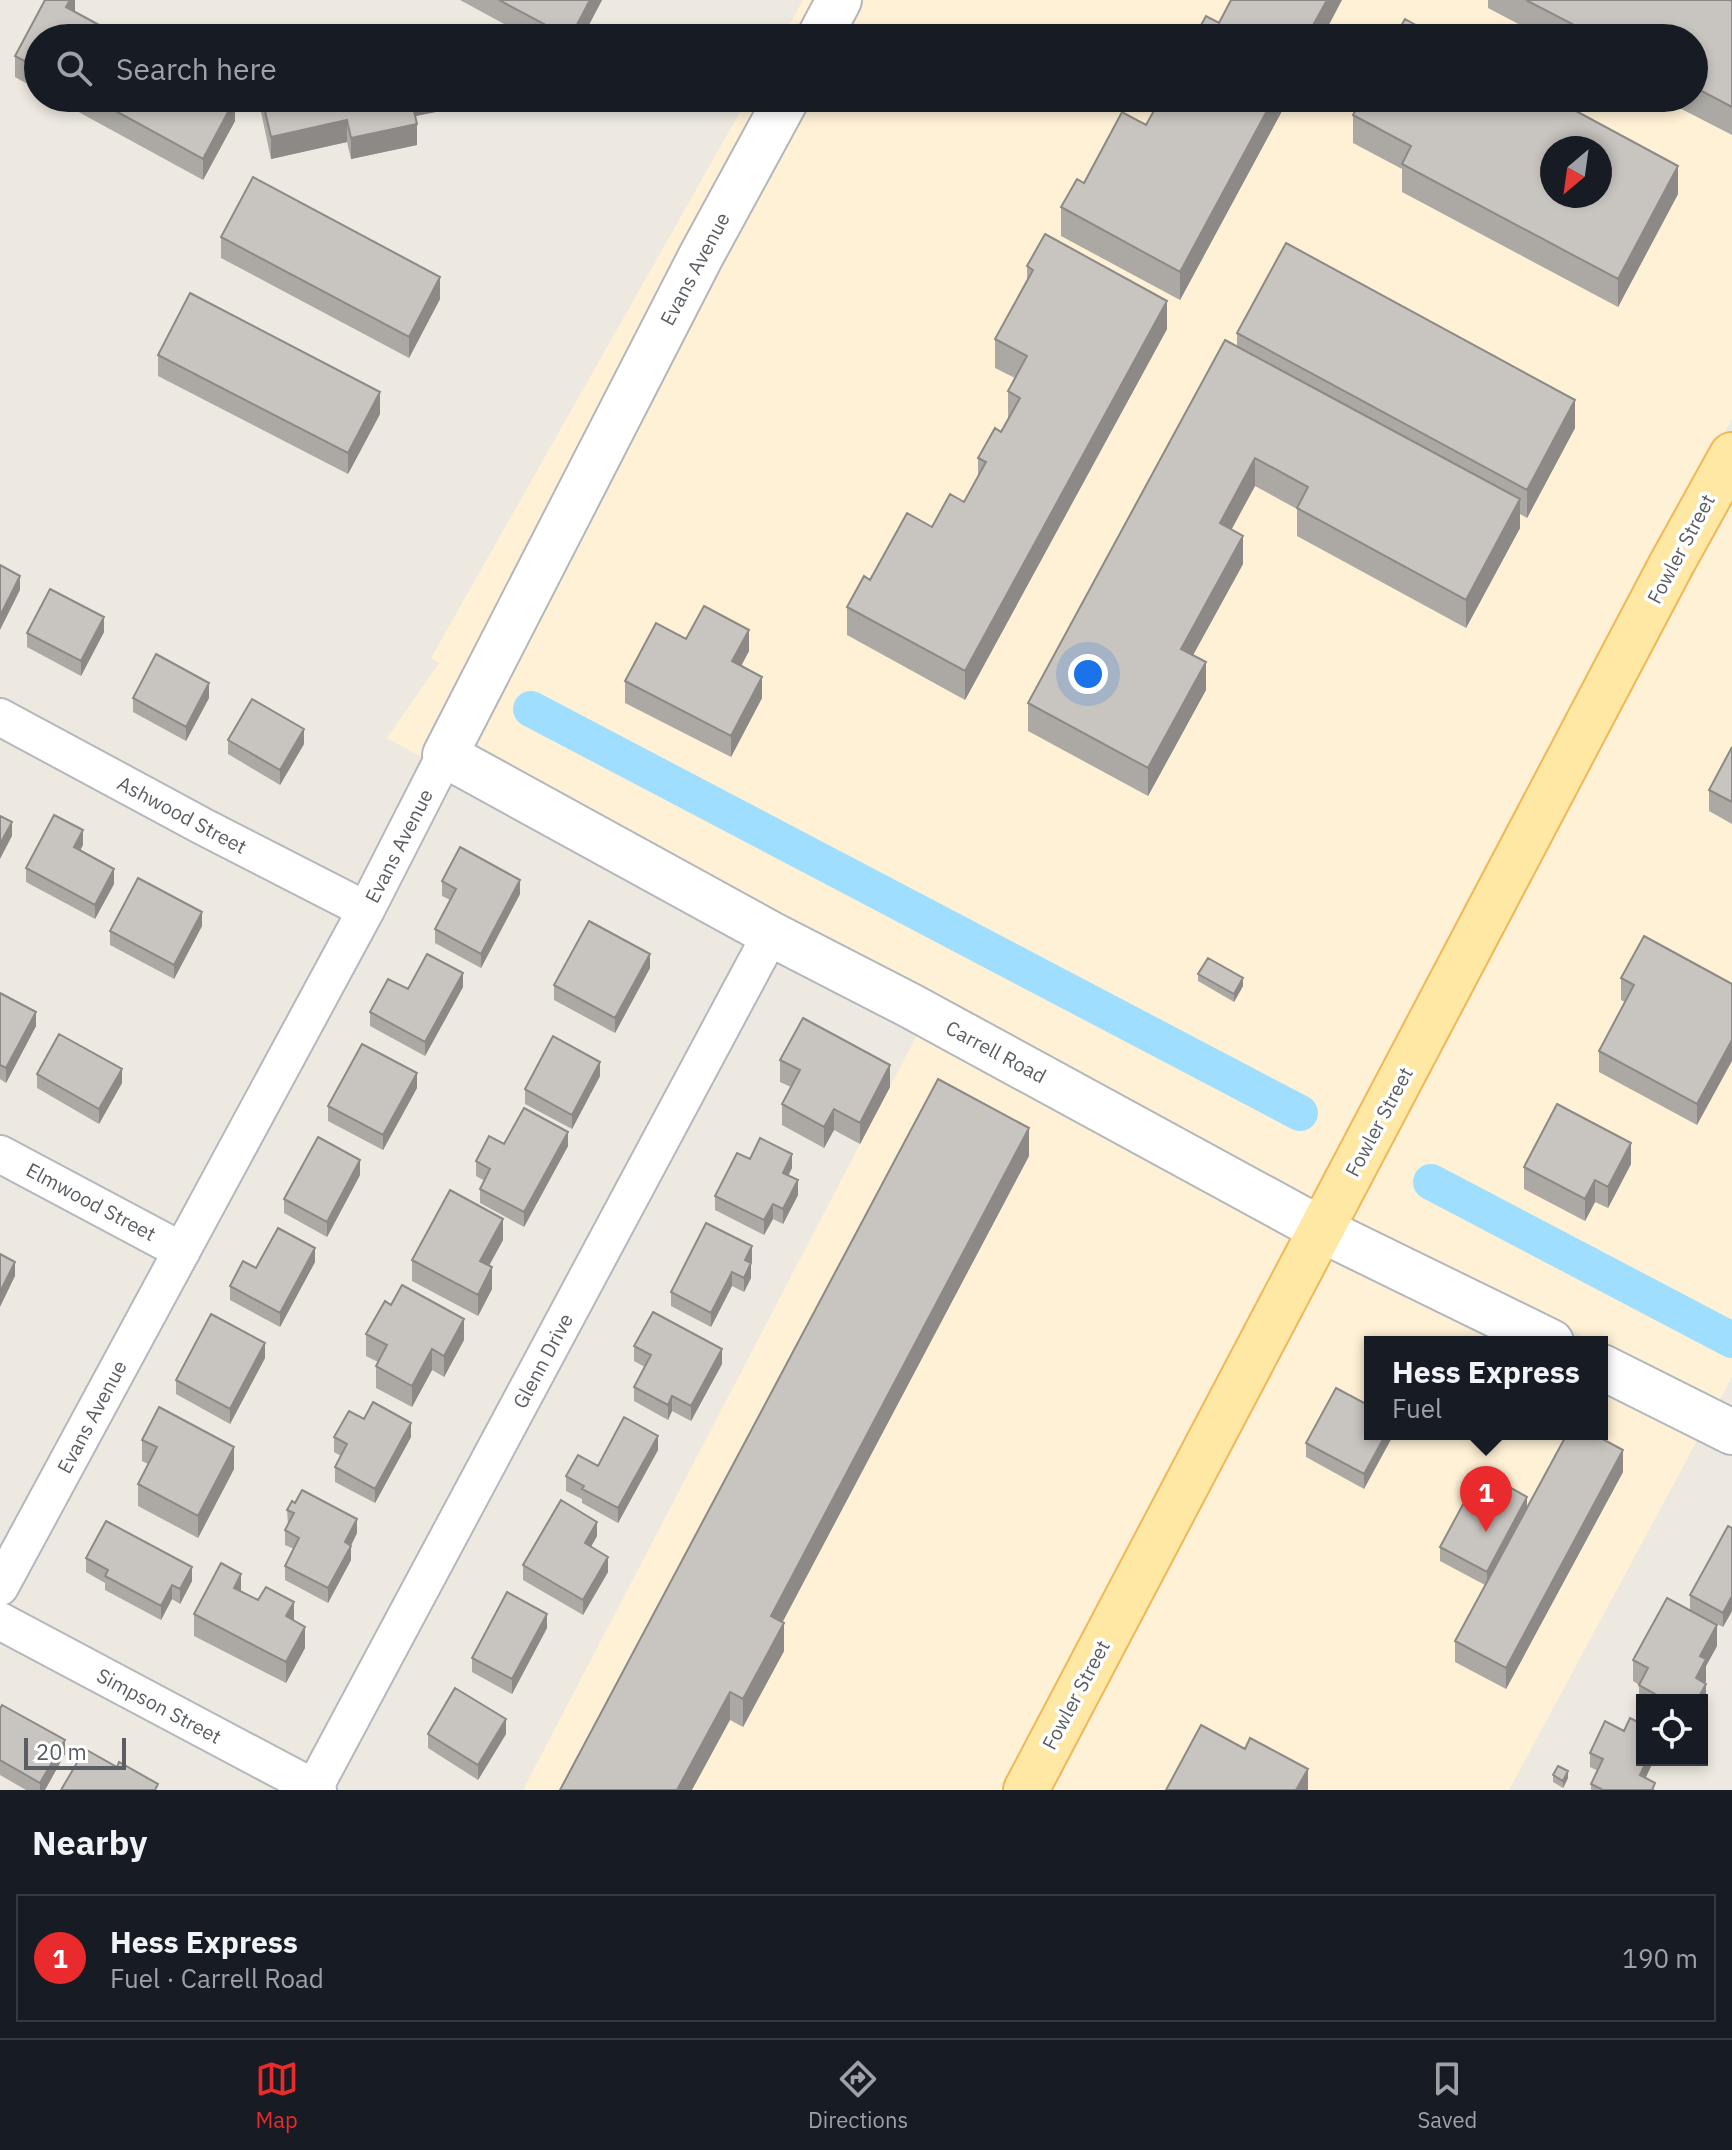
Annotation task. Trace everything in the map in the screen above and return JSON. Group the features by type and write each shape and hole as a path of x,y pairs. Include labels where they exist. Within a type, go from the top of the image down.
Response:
{"main road":[{"name":"Fowler Street","path":"1026,1790 1671,565 1732,455"}],"street":[{"path":"826,24 839,0"},
{"name":"Evans Avenue","path":"0,1587 366,910 701,256 779,112"},
{"name":"Ashwood Street","path":"0,717 366,910"},
{"name":"Carrell Road","path":"445,755 1322,1230 1539,1336"},
{"name":"Glenn Drive","path":"316,1789 771,934"},
{"name":"Elmwood Street","path":"0,1154 182,1251"},
{"path":"1608,1370 1732,1432"},
{"name":"Simpson Street","path":"0,1621 316,1789"}],"shaded area":[{"path":"803,0 819,0 806,24 790,24"},
{"path":"859,0 1732,0 1732,419 1655,557 1316,1204 470,746 800,112 1708,112 1708,24 846,24"},
{"path":"740,112 759,112 423,758 387,738 439,663 431,658"},
{"path":"1732,492 1732,1377 1718,1403 1608,1349 1608,1336 1583,1336 1347,1220"},
{"path":"918,1033 1298,1239 1006,1790 523,1790"},
{"path":"1329,1255 1493,1336 1364,1336 1364,1440 1608,1440 1608,1393 1699,1437 1509,1790 1046,1790"}],"building":[{"path":"45,0 70,0 66,7 97,24 32,24"},
{"path":"499,0 590,0 577,24 544,24"},
{"path":"1231,0 1327,0 1314,24 1202,24 1206,16 1219,23"},
{"path":"1526,0 1732,1 1732,107 1708,94 1708,24 1572,24"},
{"path":"24,39 24,61 15,56"},
{"path":"117,112 228,112 203,159"},
{"path":"265,112 414,112 417,124 351,138 347,120 271,137"},
{"path":"1122,112 1146,125 1153,112 1266,112 1180,272 1061,207 1077,179 1084,183"},
{"path":"1355,112 1578,112 1678,166 1618,279 1402,164 1411,146 1353,115"},
{"path":"253,177 440,277 409,337 221,237"},
{"path":"1045,234 1167,301 965,671 847,607 864,576 870,580 907,513 932,527 950,494 964,502 986,462 978,458 995,428 1001,432 1020,398 1008,391 1027,356 995,339 1033,270 1027,266"},
{"path":"1286,243 1575,400 1527,490 1237,333"},
{"path":"190,293 380,392 348,453 158,355"},
{"path":"1225,340 1520,499 1466,600 1297,508 1308,487 1255,458 1220,523 1243,536 1181,649 1206,662 1148,768 1028,703"},
{"path":"0,565 20,576 0,616"},
{"path":"50,589 104,617 81,661 27,633"},
{"path":"704,606 749,630 732,661 762,677 731,736 625,681 656,623 686,639"},
{"path":"156,654 209,683 186,727 133,698"},
{"path":"252,699 304,729 280,770 228,740"},
{"path":"1732,747 1732,802 1709,790"},
{"path":"54,815 83,830 74,847 114,869 95,905 26,868"},
{"path":"0,816 12,822 0,844"},
{"path":"460,847 520,880 481,954 435,929 456,889 442,881"},
{"path":"138,878 202,912 174,965 110,931"},
{"path":"589,921 650,954 615,1018 554,985"},
{"path":"1644,936 1732,984 1732,1040 1697,1104 1599,1051 1634,985 1621,978"},
{"path":"427,954 463,973 425,1042 370,1012 388,979 408,989"},
{"path":"1208,958 1243,978 1234,994 1198,974"},
{"path":"0,993 36,1012 6,1068 0,1065"},
{"path":"803,1018 890,1065 860,1123 834,1109 824,1127 782,1104 800,1070 780,1060"},
{"path":"59,1034 122,1069 99,1109 37,1074"},
{"path":"553,1036 600,1062 572,1115 525,1089"},
{"path":"362,1044 417,1073 383,1135 328,1106"},
{"path":"938,1079 1029,1128 771,1616 784,1623 743,1699 730,1692 677,1790 560,1790"},
{"path":"1557,1104 1631,1143 1608,1187 1595,1180 1585,1199 1524,1167"},
{"path":"524,1108 568,1132 524,1212 480,1189 490,1169 476,1161 489,1136 504,1144"},
{"path":"318,1137 360,1160 327,1222 284,1199"},
{"path":"760,1138 792,1154 783,1173 798,1180 783,1209 773,1204 764,1220 715,1196 737,1153 750,1159"},
{"path":"450,1190 503,1219 480,1261 492,1267 478,1295 412,1260"},
{"path":"706,1223 752,1246 745,1260 751,1263 744,1278 732,1272 711,1313 671,1292"},
{"path":"278,1228 315,1248 280,1313 230,1286 243,1261 256,1268"},
{"path":"0,1254 15,1262 0,1292"},
{"path":"402,1285 464,1319 444,1356 432,1349 412,1386 376,1366 387,1345 366,1334 385,1301 391,1305"},
{"path":"653,1312 722,1349 691,1406 672,1396 668,1405 634,1387 651,1355 634,1346"},
{"path":"211,1314 265,1343 230,1409 176,1380"},
{"path":"1336,1388 1364,1403 1364,1440 1383,1440 1364,1474 1306,1443"},
{"path":"373,1402 411,1423 375,1489 335,1467 347,1444 334,1437 349,1411 364,1419"},
{"path":"159,1407 234,1447 198,1516 138,1484 157,1447 142,1440"},
{"path":"624,1417 658,1436 618,1508 582,1489 584,1486 566,1476 578,1455 598,1466"},
{"path":"1564,1440 1604,1440 1623,1450 1506,1668 1455,1641"},
{"path":"1481,1471 1527,1497 1487,1572 1440,1547"},
{"path":"302,1490 357,1519 345,1542 351,1546 328,1588 285,1566 299,1538 285,1530 294,1513 287,1510"},
{"path":"561,1500 597,1522 585,1543 608,1557 583,1600 523,1565"},
{"path":"106,1521 192,1567 180,1589 172,1585 161,1606 105,1576 108,1570 86,1558"},
{"path":"1728,1526 1732,1528 1732,1596 1723,1613 1690,1595"},
{"path":"221,1563 241,1574 234,1588 258,1600 266,1587 294,1602 286,1616 305,1627 286,1662 194,1614"},
{"path":"507,1592 547,1614 512,1679 472,1658"},
{"path":"1667,1598 1717,1625 1700,1656 1706,1659 1696,1678 1706,1684 1700,1694 1655,1694 1639,1685 1648,1668 1633,1660"},
{"path":"455,1688 506,1719 478,1765 428,1734"},
{"path":"2,1705 65,1740 40,1783 0,1760"},
{"path":"1630,1718 1636,1721 1636,1766 1644,1766 1640,1775 1655,1783 1652,1790 1603,1790 1591,1784 1603,1759 1590,1753 1605,1721 1624,1731"},
{"path":"1201,1725 1245,1749 1250,1738 1308,1769 1296,1790 1166,1790"},
{"path":"85,1749 117,1767 119,1762 158,1784 155,1790 61,1790"},
{"path":"1558,1766 1568,1771 1563,1781 1553,1775"}],"waterway":[{"path":"531,709 1300,1113"},
{"path":"1431,1182 1732,1340"}],"place":[{"name":"Hess Express","path":"1486,1532"}]}
